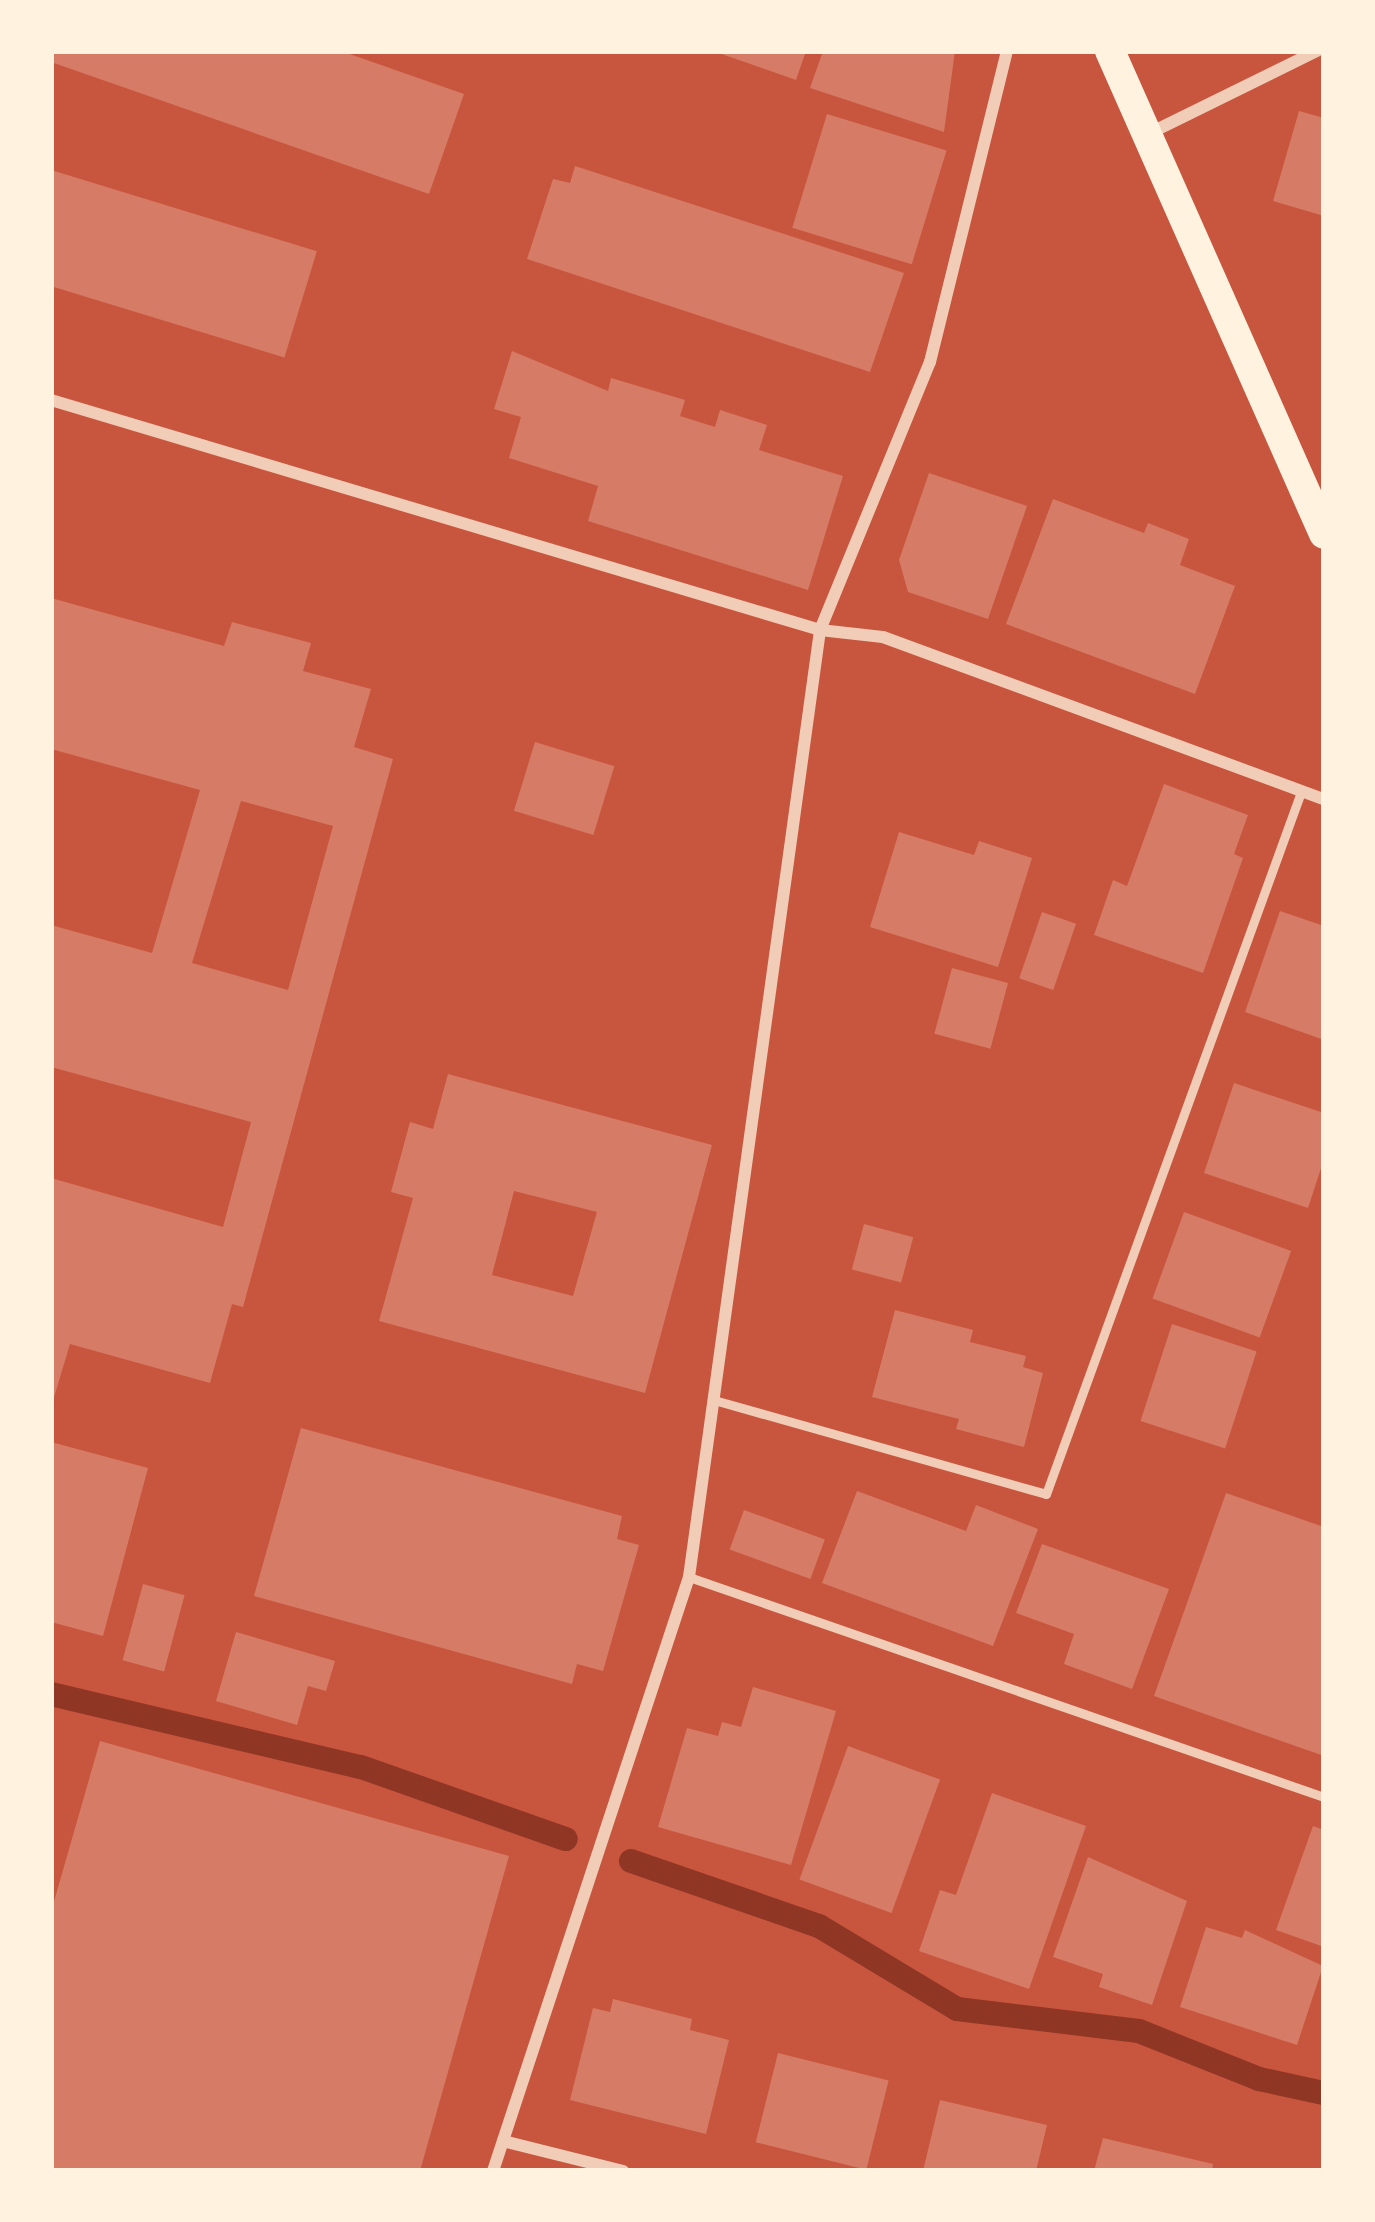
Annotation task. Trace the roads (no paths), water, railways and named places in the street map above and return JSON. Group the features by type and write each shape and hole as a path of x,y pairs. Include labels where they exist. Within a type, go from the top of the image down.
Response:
{"main road":[{"path":"1110,51 1142,136 1324,533"}],"street":[{"path":"494,2171 689,1577 820,630 930,362 1007,51"},
{"path":"1142,136 1317,51"},
{"path":"51,400 820,630 884,637 1324,799"},
{"path":"502,2141 623,2171"}],"lane":[{"path":"714,1400 1046,1494 1301,792"},
{"path":"689,1577 1324,1797"}],"waterway":[{"path":"51,1694 361,1767 566,1839"},
{"path":"631,1861 819,1926 957,2009 1139,2031 1259,2079 1324,2093"}]}
